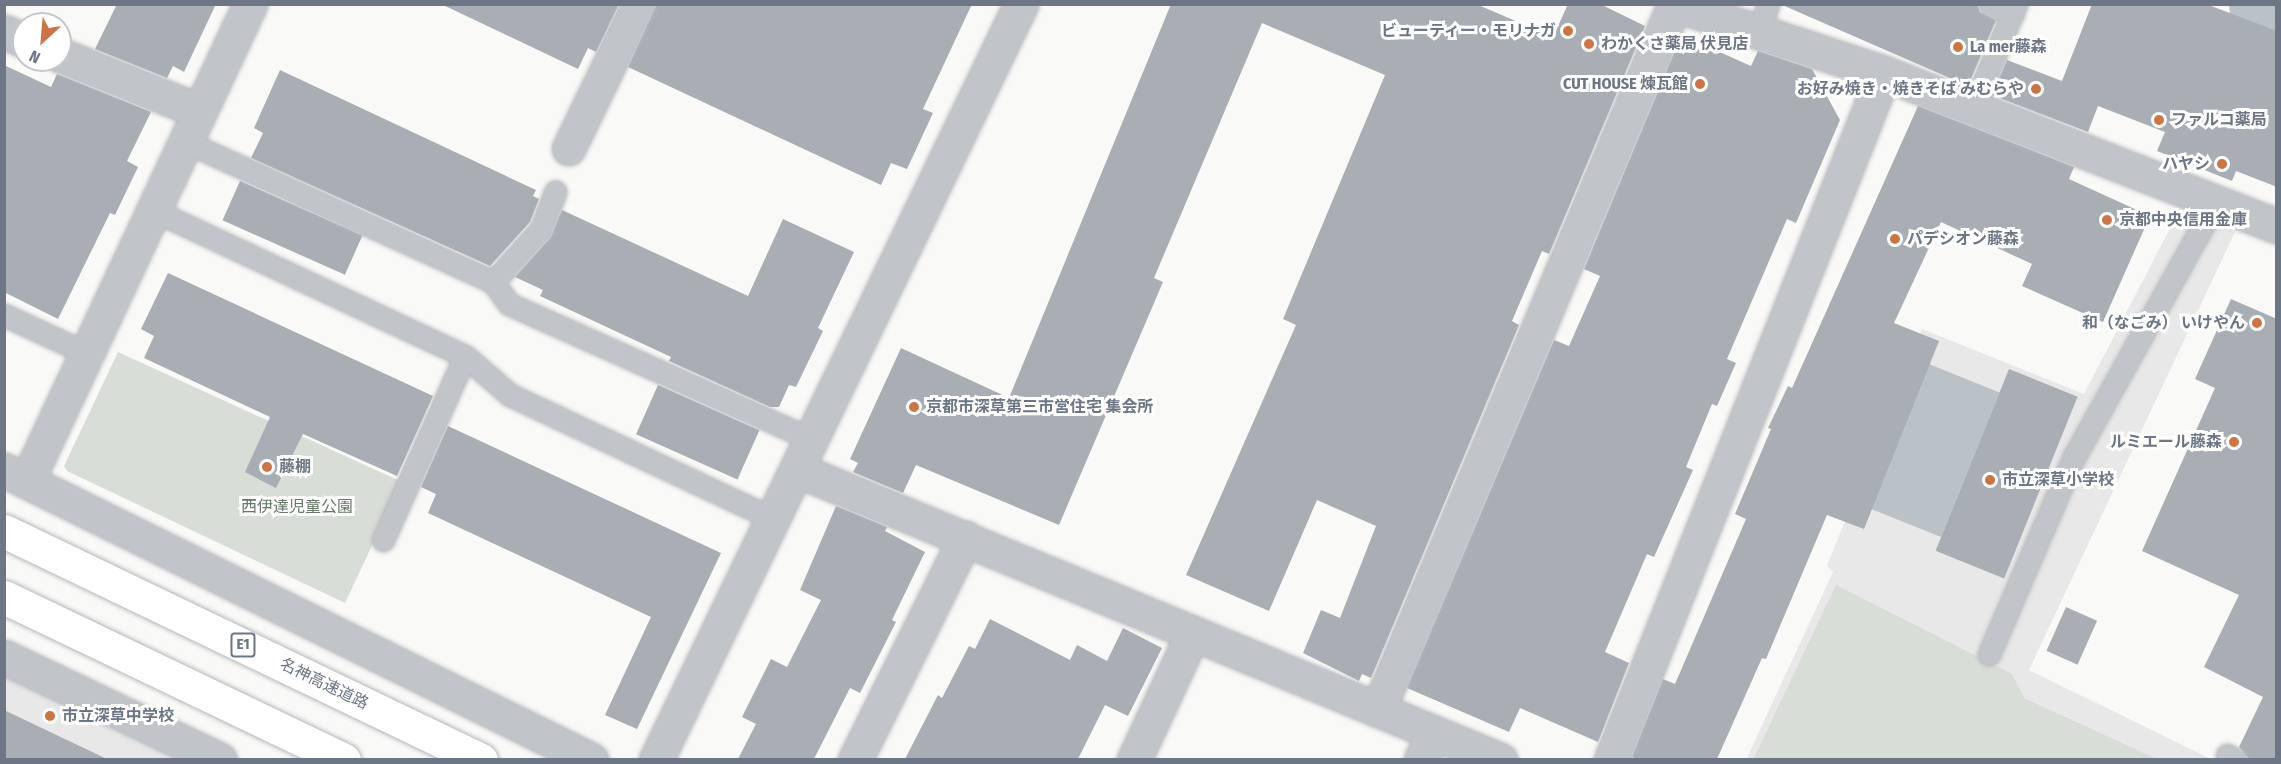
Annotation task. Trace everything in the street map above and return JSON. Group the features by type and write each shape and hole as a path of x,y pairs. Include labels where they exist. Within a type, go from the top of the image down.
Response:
{"highway":[{"name":"名神高速道路","path":"4,531 481,759"},
{"path":"4,597 344,759"}],"street":[{"path":"250,4 86,353 16,476 591,759"},
{"path":"569,149 639,4"},
{"path":"656,759 813,440 1021,4"},
{"path":"1378,710 1674,5 1763,18 1884,73 2277,226"},
{"path":"72,60 199,111"},
{"path":"1611,759 1884,73"},
{"path":"798,470 1378,710 1427,746 1500,759"},
{"path":"855,759 965,538"},
{"path":"1134,759 1193,633"},
{"path":"4,657 220,759"}],"lane":[{"path":"1973,108 2014,9 1989,4"},
{"path":"184,141 493,282 509,304 813,440"},
{"path":"493,282 541,229 555,192"},
{"path":"1989,654 2074,457 2216,202"},
{"path":"153,210 465,356 510,395 774,519"},
{"path":"4,315 86,353"},
{"path":"383,540 465,356"}],"shaded area":[{"name":"市立深草小学校","path":"2179,211 2235,232 2029,670 2211,759 1746,760 1833,572 1827,566 1922,329 2084,394"},
{"path":"1929,364 1999,392 1941,537 1871,509"},
{"name":"市立深草中学校","path":"5,673 185,759 5,759"}],"green space":[{"name":"西伊達児童公園","path":"118,352 402,482 345,603 67,471 64,466"},
{"path":"1836,585 2012,674 2024,698 2157,759 1753,760"}],"building":[{"path":"117,4 216,4 184,72 173,66 167,78 95,49"},
{"path":"441,4 619,4 596,52 588,48 578,69"},
{"path":"657,4 972,4 923,109 933,113 907,169 891,163 881,185 628,67"},
{"path":"1171,4 1476,4 1553,37 1568,4 1600,4 1645,26 1549,254 1542,251 1512,321 1519,325 1371,678 1362,674 1359,681 1303,653 1321,610 1340,618 1376,526 1317,500 1269,611 1186,575 1296,325 1283,319 1385,75 1262,23 1154,278 1163,282 1059,525 916,465 903,493 853,472 858,463 850,459 901,348 1009,398"},
{"path":"1780,4 1977,4 1980,12 1996,20 1968,86"},
{"path":"2092,4 2206,4 2277,31 2277,187 2236,171 2232,181 2157,151 2165,132 2098,106 2088,132 1992,95 2007,60 2062,81"},
{"path":"1679,41 1702,51 1704,45 1751,66 1758,51 1812,69 1840,120 1796,223 1787,219 1727,359 1736,363 1717,406 1712,404 1686,467 1693,470 1654,557 1647,554 1605,652 1629,663 1598,742 1520,708 1509,732 1407,688 1554,340 1569,346 1600,276 1584,269"},
{"path":"4,65 12,69 12,72 19,72 51,87 57,74 151,112 127,161 138,167 115,215 110,213 58,319 4,292"},
{"path":"280,70 536,190 533,196 539,199 530,222 490,266 251,158 263,133 254,128"},
{"path":"1918,106 2074,167 2069,179 2150,216 2103,322 2022,286 2032,264 1941,222 1894,323 1939,341 1864,529 1827,515 1766,659 1762,658 1717,759 1637,759 1632,757 1663,679 1675,684 1746,519 1735,514 1771,429 1768,428 1788,386 1792,388"},
{"path":"240,181 362,236 345,275 223,220"},
{"path":"562,210 748,296 783,219 854,252 818,328 823,331 796,387 789,385 779,407 770,407 669,361 671,357 540,296 543,290 515,277 551,237"},
{"path":"168,273 433,396 397,476 303,434 276,488 245,472 270,417 144,358 154,336 141,329"},
{"name":"ルミエール藤森","path":"2231,299 2277,319 2277,759 2249,759 2239,747 2263,697 2204,667 2239,595 2142,551 2215,388 2195,379"},
{"path":"2009,369 2078,397 2004,578 1936,551"},
{"path":"658,385 759,430 737,479 636,434"},
{"path":"448,426 721,553 637,729 605,715 651,617 428,513 436,494 421,487"},
{"path":"836,506 887,527 885,531 925,552 892,620 896,622 860,693 850,688 814,759 738,759 756,724 742,717 771,659 787,667 821,600 800,590"},
{"path":"2066,607 2097,621 2078,665 2046,651"},
{"path":"990,619 1070,660 1077,645 1107,661 1123,628 1162,648 1128,716 1105,705 1078,759 905,759 938,695 942,698 969,646 975,649"},
{"path":"4,710 107,759 4,759"}],"waterway":[{"path":"2266,4 2276,16"}],"place":[{"name":"ビューティー・モリナガ","path":"1568,31"},
{"name":"わかくさ薬局 伏見店","path":"1589,44"},
{"name":"La mer藤森","path":"1958,47"},
{"name":"CUT HOUSE 煉瓦館","path":"1700,84"},
{"name":"お好み焼き・焼きそば みむらや","path":"2036,89"},
{"name":"ファルコ薬局","path":"2159,120"},
{"name":"ハヤシ","path":"2222,164"},
{"name":"京都中央信用金庫","path":"2107,220"},
{"name":"パデシオン藤森","path":"1895,239"},
{"name":"和（なごみ） いけやん","path":"2257,323"},
{"name":"京都市深草第三市営住宅 集会所","path":"914,407"},
{"name":"ルミエール藤森","path":"2234,442"},
{"name":"藤棚","path":"267,467"},
{"name":"市立深草小学校","path":"1990,480"},
{"name":"市立深草中学校","path":"50,716"}]}
